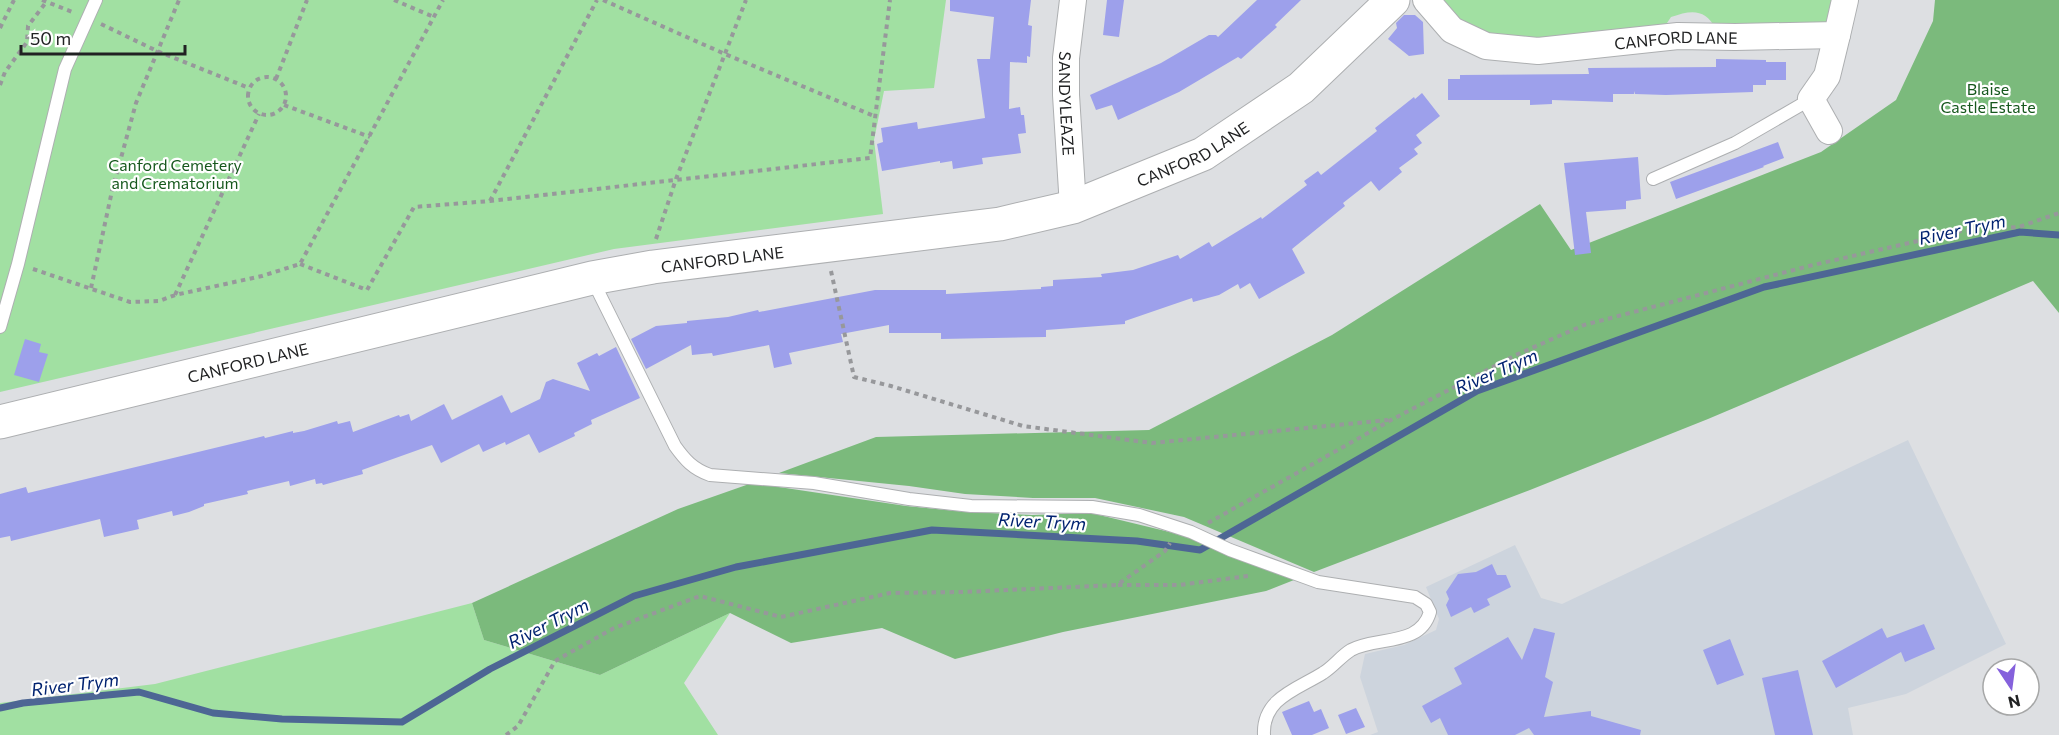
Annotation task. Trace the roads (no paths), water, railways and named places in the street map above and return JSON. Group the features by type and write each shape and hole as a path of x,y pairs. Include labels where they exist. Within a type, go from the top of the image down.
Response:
{"main road":[{"name":"CANFORD LANE","path":"0,422 592,278 653,267 1000,224 1073,207 1203,154 1301,88 1393,0"}],"street":[{"name":"SANDYLEAZE","path":"1073,0 1066,58 1066,95 1073,207"},
{"name":"CANFORD LANE","path":"1426,0 1452,30 1486,46 1538,51 1678,36 1735,38 1837,34"},
{"path":"1829,131 1811,99 1827,76 1845,0"}],"lane":[{"path":"0,327 18,264 65,69 96,0"},
{"path":"1653,179 1735,143 1811,99"},
{"path":"592,278 675,446 690,465 698,471 710,475 814,483 909,500 971,506 1092,507 1139,516 1191,532 1230,550 1318,582 1415,597 1426,604 1430,612 1423,627 1401,638 1352,649 1324,673 1282,696 1269,711 1264,735"}],"waterway":[{"name":"River Trym","path":"0,708 23,703 139,692 213,713 282,719 402,722 490,669 634,596 736,567 932,530 1137,541 1200,550 1477,391 1764,287 2020,232 2059,235"}],"park label":[{"name":"Blaise Castle Estate","path":"1988,97"},
{"name":"Canford Cemetery and Crematorium","path":"175,173"}]}
